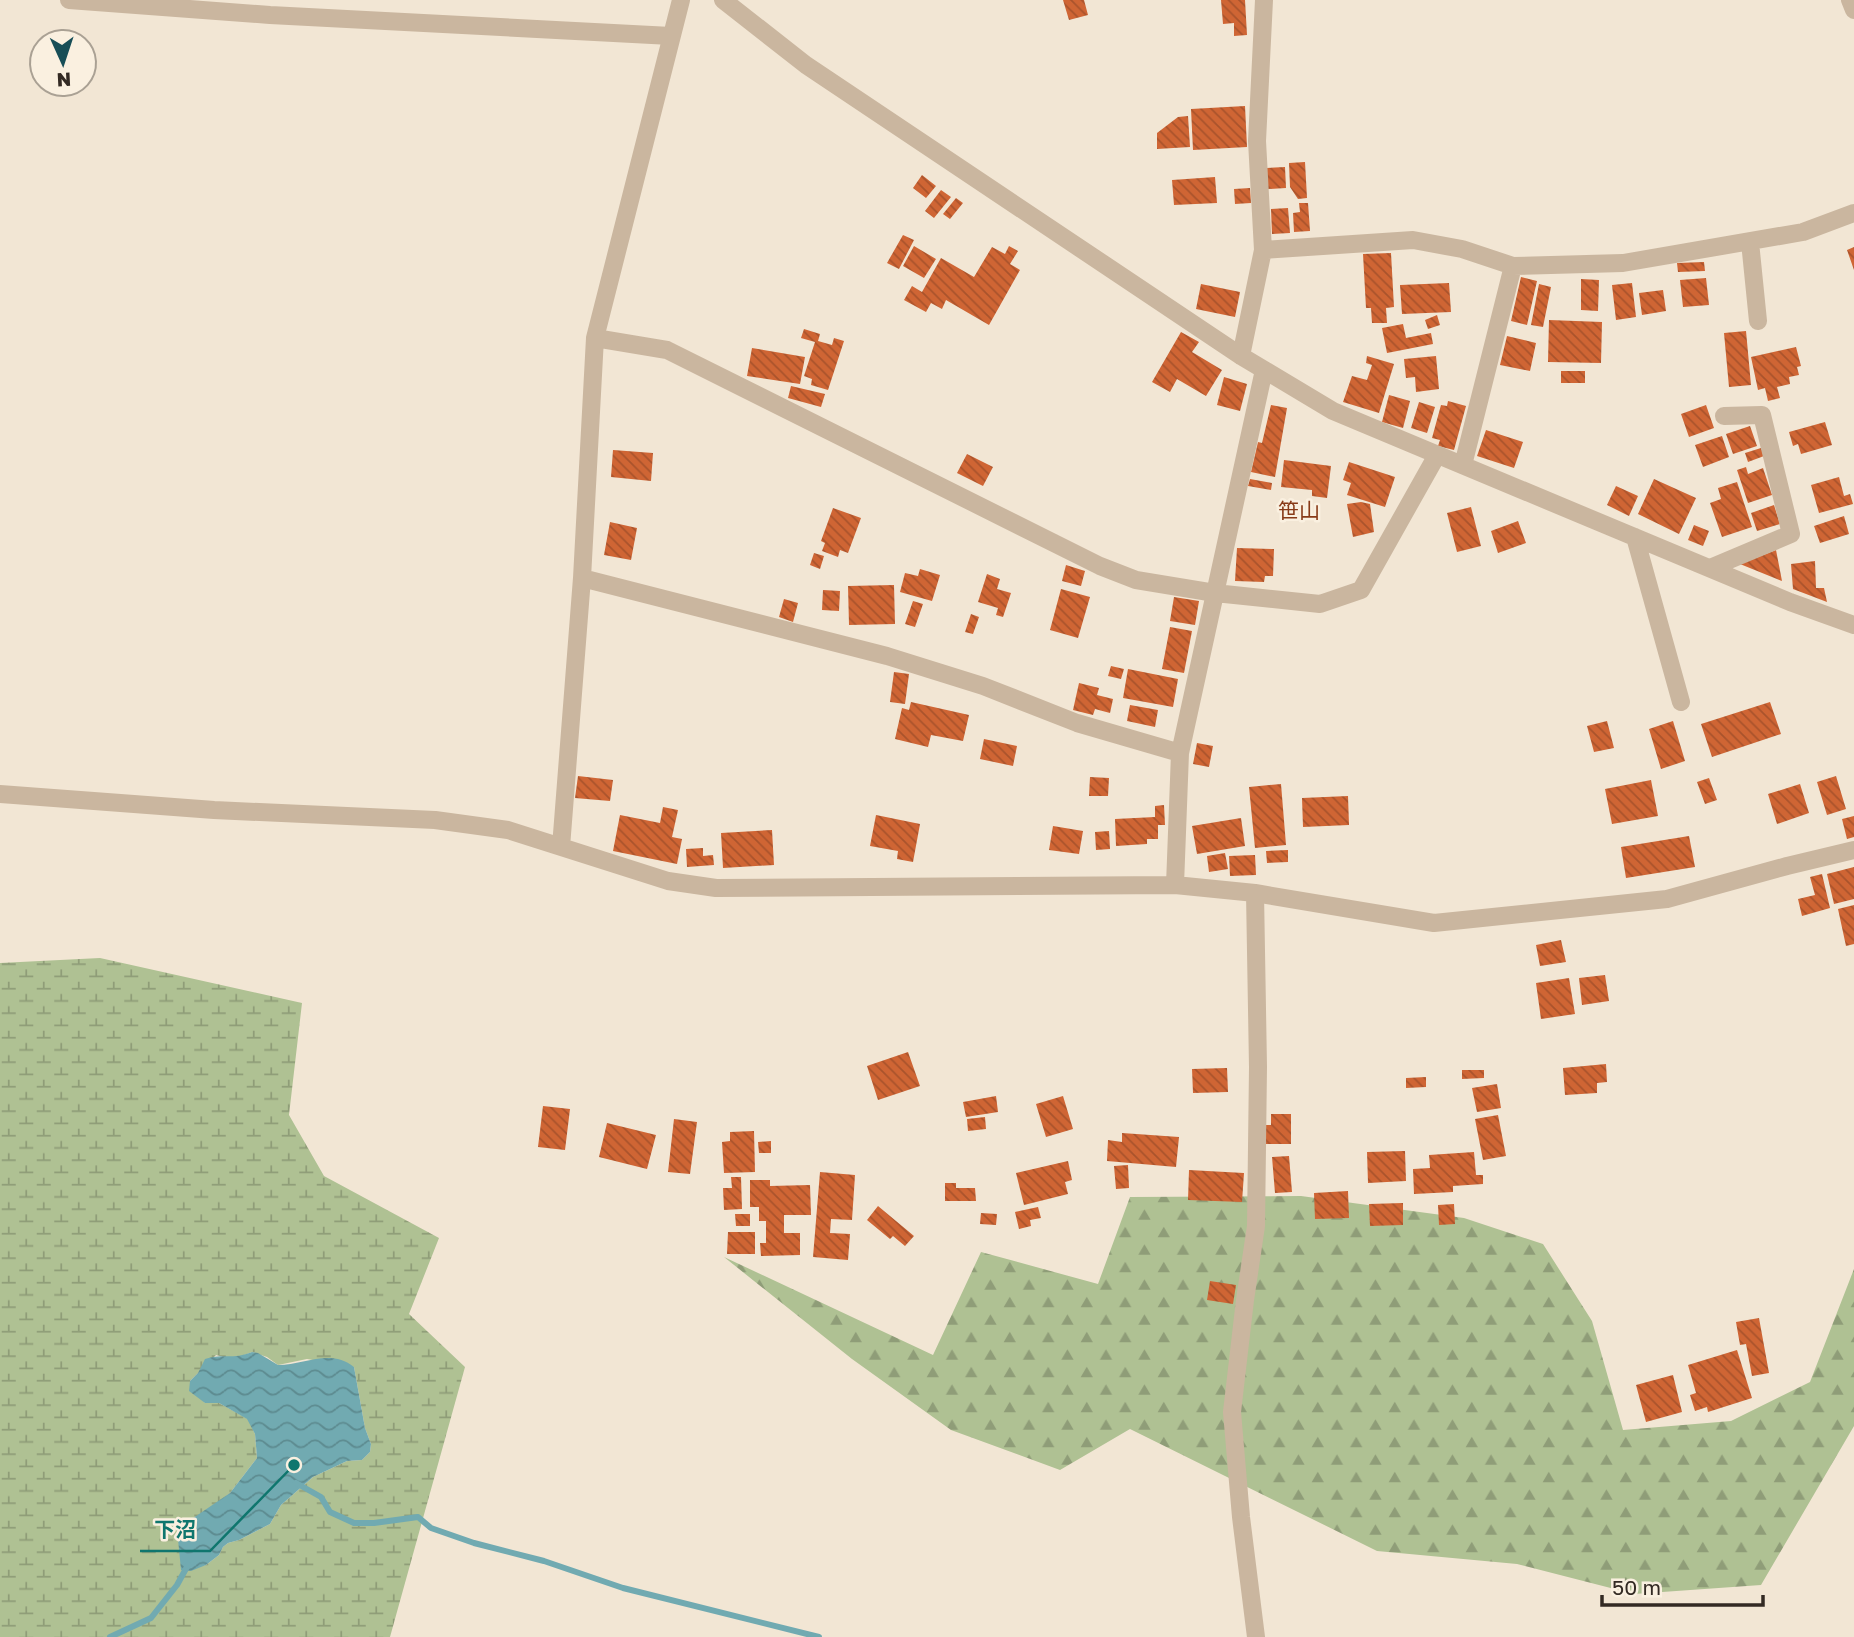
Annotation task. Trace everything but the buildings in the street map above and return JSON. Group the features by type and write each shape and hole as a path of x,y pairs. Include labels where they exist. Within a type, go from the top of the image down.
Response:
{"street":[{"path":"69,0 284,15 671,36"},
{"path":"561,847 582,578 595,338 681,0"},
{"path":"723,0 806,65 1241,356 1333,411 1790,602 1854,625"},
{"path":"1241,356 1263,250 1257,141 1264,0"},
{"path":"1850,0 1854,10"},
{"path":"1263,250 1413,240 1462,249 1513,266 1623,263 1803,232 1854,213"},
{"path":"1750,242 1758,321"},
{"path":"1463,465 1513,266"},
{"path":"595,338 667,350 1100,566 1136,580 1215,593 1320,604 1362,590 1437,455"},
{"path":"1175,885 1180,752 1264,370"},
{"path":"1710,568 1791,534 1762,415 1724,416"},
{"path":"1634,537 1681,702"},
{"path":"582,578 887,656 983,686 1077,723 1180,752"},
{"path":"0,794 214,810 435,820 508,830 668,881 716,888 1175,885 1255,894 1434,923 1667,899 1854,850"},
{"path":"1255,894 1258,1068 1256,1226 1232,1412 1241,1517 1256,1637"}],"green space":[{"path":"100,958 302,1003 289,1115 324,1176 439,1238 409,1314 465,1367 390,1637 0,1637 0,963","holes":["252,1352 267,1357 278,1365 307,1359 354,1367 365,1428 371,1444 370,1452 362,1460 347,1461 313,1477 281,1505 270,1524 228,1543 219,1555 201,1566 217,1503 230,1493 257,1458 255,1434 248,1419 219,1403 205,1403 190,1381 216,1355 234,1357"]},
{"path":"1301,1196 1464,1218 1543,1244 1592,1321 1623,1430 1731,1421 1810,1382 1854,1269 1854,1426 1761,1585 1634,1594 1517,1564 1377,1551 1130,1429 1060,1470 951,1430 852,1359 724,1257 933,1355 981,1252 1098,1284 1130,1197"}],"water":[{"path":"252,1352 278,1365 327,1358 345,1361 354,1367 365,1428 371,1444 370,1452 362,1460 347,1461 313,1477 281,1505 270,1524 228,1543 219,1555 206,1565 191,1571 181,1570 177,1529 230,1493 257,1458 255,1434 247,1419 219,1403 205,1403 189,1391 190,1381 198,1373 205,1359"}],"waterway":[{"path":"296,1483 321,1497 330,1512 354,1523 418,1517 431,1528 474,1543 544,1561 623,1588 819,1637"},
{"path":"110,1637 151,1618 177,1585 188,1565"}],"place":[{"name":"下沼","path":"294,1465"}],"district":[{"name":"笹山","path":"1299,510"}]}
